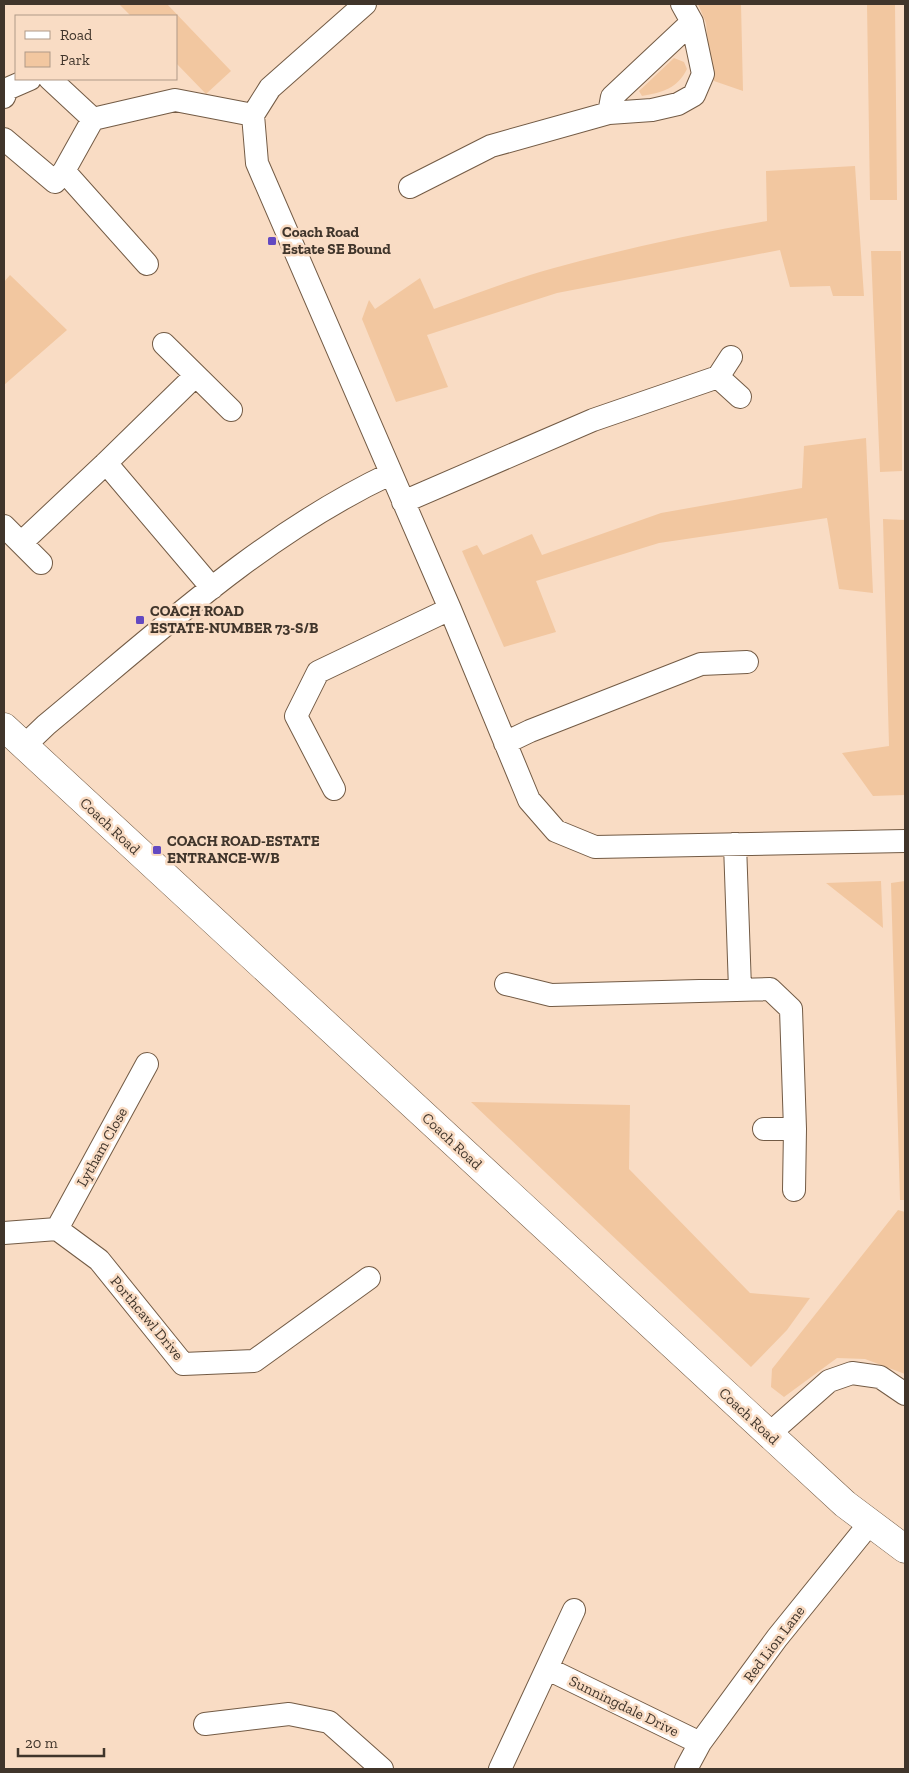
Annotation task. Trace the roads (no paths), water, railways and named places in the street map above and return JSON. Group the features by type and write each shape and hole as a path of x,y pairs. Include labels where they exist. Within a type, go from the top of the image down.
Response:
{"street":[{"path":"365,4 270,88 253,115 257,163 450,609 529,800 556,831 595,847 905,841"},
{"path":"609,113 612,97 687,13"},
{"path":"410,187 491,146 609,113 652,110 678,104 694,95 703,74 687,13"},
{"path":"4,97 7,90 28,80"},
{"path":"51,80 93,119"},
{"path":"4,139 55,182 64,171 93,119 175,100 253,115"},
{"path":"64,171 147,264"},
{"path":"164,344 231,410"},
{"path":"403,502 593,420 718,377 731,357"},
{"path":"21,543 195,376"},
{"path":"718,377 740,397"},
{"path":"106,463 212,588"},
{"path":"24,746 46,725 212,588 288,531 361,488 390,474"},
{"path":"4,526 41,564"},
{"path":"334,789 296,716 318,672 450,609"},
{"path":"505,743 701,664 747,662"},
{"name":"Coach Road","path":"4,727 845,1504 905,1549"},
{"path":"735,844 740,989"},
{"path":"506,984 551,995 770,989 791,1009 795,1129 794,1190"},
{"name":"Lytham Close","path":"57,1229 146,1064"},
{"path":"764,1129 795,1129"},
{"path":"4,1232 57,1229"},
{"name":"Porthcawl Drive","path":"57,1229 99,1260 183,1364 254,1362 369,1278"},
{"path":"769,1434 830,1381 852,1373 880,1376 905,1394"},
{"name":"Red Lion Lane","path":"686,1769 700,1743 777,1638 870,1523"},
{"path":"500,1769 548,1670 574,1610"},
{"name":"Sunningdale Drive","path":"548,1670 700,1743"},
{"path":"205,1724 289,1714 329,1722 382,1769"}],"place":[{"name":"Coach Road Estate SE Bound","path":"272,241"},
{"name":"COACH ROAD ESTATE-NUMBER 73-S/B","path":"140,620"},
{"name":"COACH ROAD-ESTATE ENTRANCE-W/B","path":"157,850"}]}
